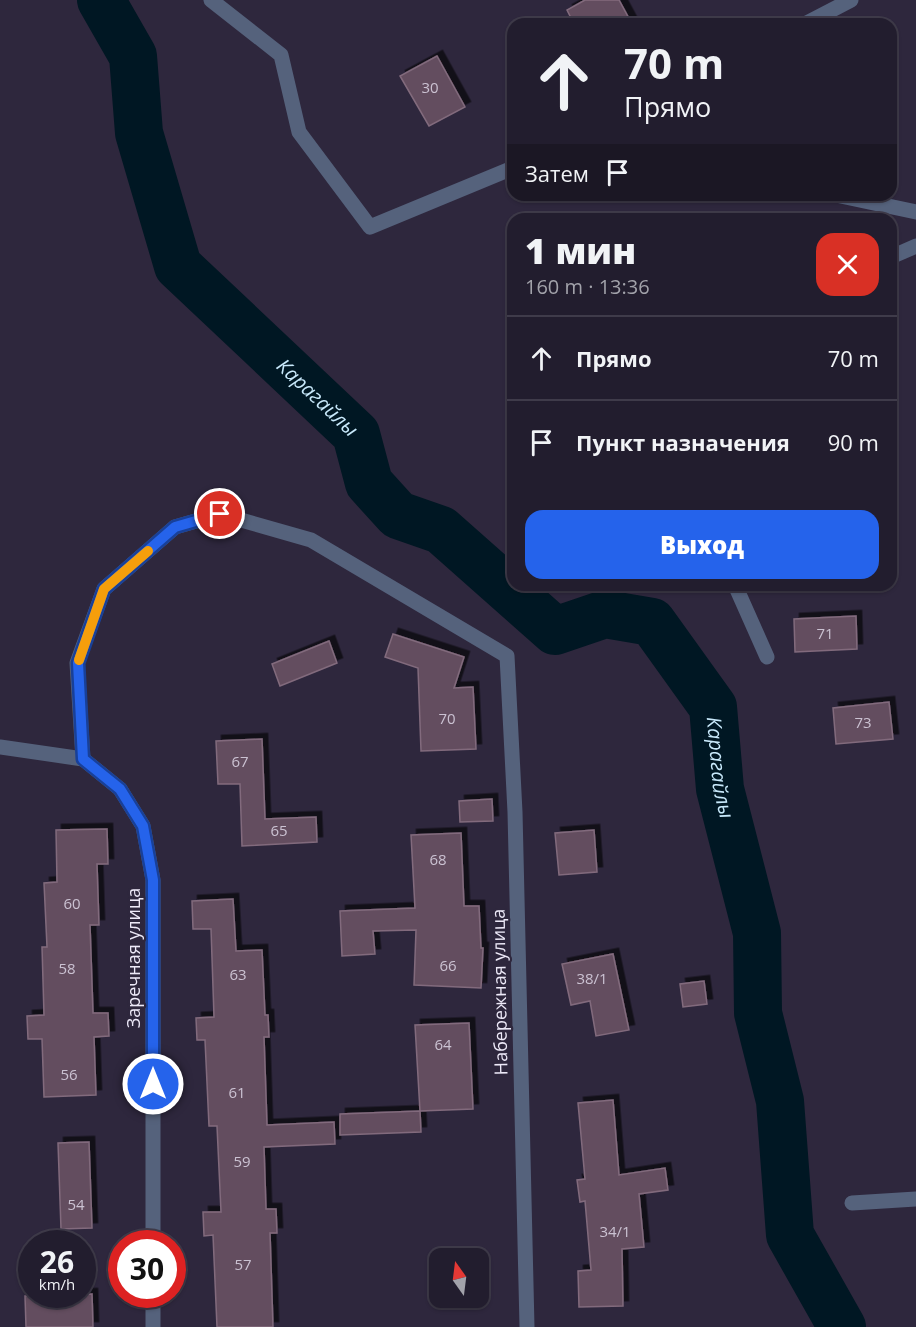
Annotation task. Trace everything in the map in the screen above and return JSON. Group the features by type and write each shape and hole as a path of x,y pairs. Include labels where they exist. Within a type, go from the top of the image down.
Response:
{"street":[{"path":"211,0 281,55 299,132 370,227 507,170"},
{"path":"816,18 851,0"},
{"path":"864,201 916,212"},
{"path":"897,254 916,246"},
{"name":"Набережная улица","path":"83,759 78,663 104,589 175,527 220,514 311,540 507,656 515,812 527,1327"},
{"path":"738,591 767,657"},
{"path":"0,747 83,759"},
{"name":"Заречная улица","path":"83,759 120,789 143,826 153,880 153,1230"},
{"path":"852,1203 916,1198"},
{"path":"153,1308 153,1327"}],"building":[{"path":"585,0 619,0 629,18 571,18 567,10"},
{"path":"437,56 465,107 429,126 400,76"},
{"path":"856,616 857,649 795,652 794,619"},
{"path":"393,634 464,657 454,688 473,687 476,749 421,751 418,668 385,657"},
{"path":"329,641 337,663 280,686 272,664"},
{"path":"889,702 893,739 836,744 833,708"},
{"path":"262,739 265,819 316,817 317,842 242,846 240,784 218,784 216,741"},
{"path":"492,799 493,821 460,822 459,801"},
{"path":"107,829 108,864 97,864 99,925 90,925 93,1013 108,1013 109,1036 94,1037 96,1095 44,1097 42,1039 28,1039 27,1016 44,1015 42,947 47,947 44,883 57,882 56,830"},
{"path":"594,830 597,872 559,875 555,833"},
{"path":"461,833 464,906 479,906 481,948 483,948 481,988 414,985 416,930 373,931 375,954 342,956 340,911 415,908 411,835"},
{"path":"233,899 236,951 262,950 265,1015 268,1015 269,1037 264,1037 267,1125 334,1122 335,1144 264,1147 266,1209 276,1209 277,1233 270,1233 273,1327 217,1327 213,1235 204,1236 203,1212 221,1212 217,1126 209,1126 205,1040 197,1040 196,1018 214,1017 211,929 193,929 192,901"},
{"path":"613,954 629,1030 596,1036 590,1001 571,1005 562,964"},
{"path":"704,981 707,1004 683,1007 680,984"},
{"path":"469,1023 473,1109 420,1111 415,1025"},
{"path":"613,1100 619,1175 665,1168 668,1190 639,1194 644,1247 622,1249 623,1306 579,1307 578,1271 591,1270 585,1201 580,1202 577,1180 585,1179 578,1103"},
{"path":"420,1111 421,1132 340,1135 340,1114"},
{"path":"89,1142 92,1228 61,1229 58,1143"},
{"path":"25,1308 92,1308 93,1327 26,1327"}],"waterway":[{"name":"Карагайлы","path":"101,0 133,56 139,133 178,266 356,434 369,483 398,515 441,530 507,588"},
{"name":"Карагайлы","path":"510,591 555,631 605,614 652,622 713,707 720,789 757,933 758,1013 780,1101 790,1235 842,1327"}],"slow traffic":[{"path":"79,660 104,589 148,551"}],"route":[{"path":"153,1084 153,880 143,826 120,789 83,759 78,663 104,589 175,527 220,514"}]}
